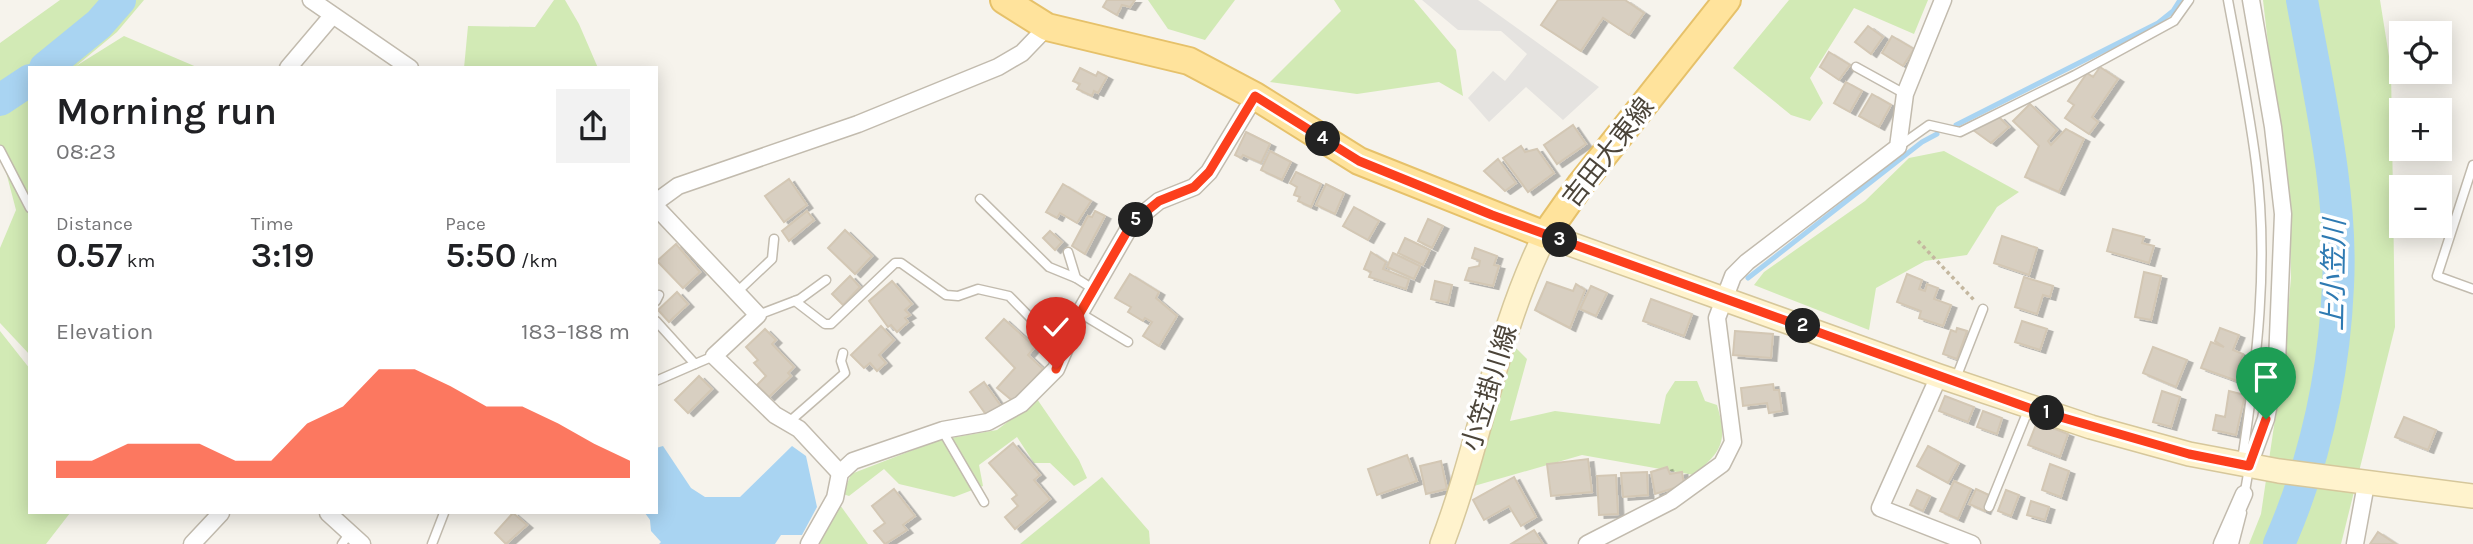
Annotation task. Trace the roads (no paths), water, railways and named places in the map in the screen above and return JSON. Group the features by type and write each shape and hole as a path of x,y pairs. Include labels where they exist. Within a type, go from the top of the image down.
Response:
{"main road":[{"name":"吉田大東線","path":"1004,0 1047,27 1189,61 1255,96 1359,161 1545,234 1588,175 1727,0"}],"street":[{"path":"311,0 407,66"},
{"path":"1587,544 1671,501 1722,464 1733,442 1717,317 1733,276 1747,262 1898,147 1905,94 1943,0"},
{"path":"2245,464 2266,419 2277,362 2283,214 2273,127 2251,0"},
{"path":"290,66 332,16"},
{"path":"658,202 678,186 858,124 998,67 1022,53 1047,27"},
{"path":"809,544 835,498 840,473 853,461 942,430 988,422 1021,404 1056,369 1080,313 1132,223 1159,201 1194,187 1209,172 1255,96"},
{"path":"658,206 758,315 714,356 775,415 799,429 840,473"},
{"path":"1545,234 2029,408 2189,454 2366,484 2473,496"},
{"name":"小笠掛川線","path":"1441,544 1505,332 1524,279 1545,234"},
{"path":"1947,378 1880,508 1972,544"},
{"path":"2355,544 2366,484"},
{"path":"2222,544 2244,494"},
{"path":"192,544 220,514"},
{"path":"329,514 351,541"}],"lane":[{"path":"1898,147 1929,125 1960,132 2075,75 2174,21 2189,0"},
{"path":"2228,0 2256,165 2261,276 2244,494 2234,544"},
{"path":"1856,67 1905,94"},
{"path":"0,150 28,204"},
{"path":"2473,165 2437,276 2473,289"},
{"path":"980,199 1049,267 1076,278 1093,289"},
{"path":"737,292 772,260 774,239"},
{"path":"1068,252 1076,278"},
{"path":"795,301 825,324 831,324 895,263 901,263 946,295 957,296 978,289 1009,296 1063,351"},
{"path":"758,315 795,301 827,280"},
{"path":"1947,378 1983,309"},
{"path":"1080,313 1128,342"},
{"path":"658,323 695,364"},
{"path":"788,423 845,373 841,361 844,354"},
{"path":"658,380 714,356"},
{"path":"1989,507 2029,408"},
{"path":"942,430 984,502"},
{"path":"432,544 444,514"}],"water":[{"path":"663,446 691,488 705,497 740,497 792,446 806,456 817,507 802,535 781,535 775,544 659,544 661,542 651,531 650,520 646,514 658,514 658,447"}],"waterway":[{"path":"47,66 99,24 120,0"},
{"path":"1956,125 2158,23 2173,11 2180,0"},
{"name":"上小笠川","path":"2279,544 2303,482 2320,418 2332,352 2338,286 2339,251 2333,179 2302,0"},
{"path":"0,100 28,81"},
{"path":"1748,278 1922,142 1937,134"}]}
